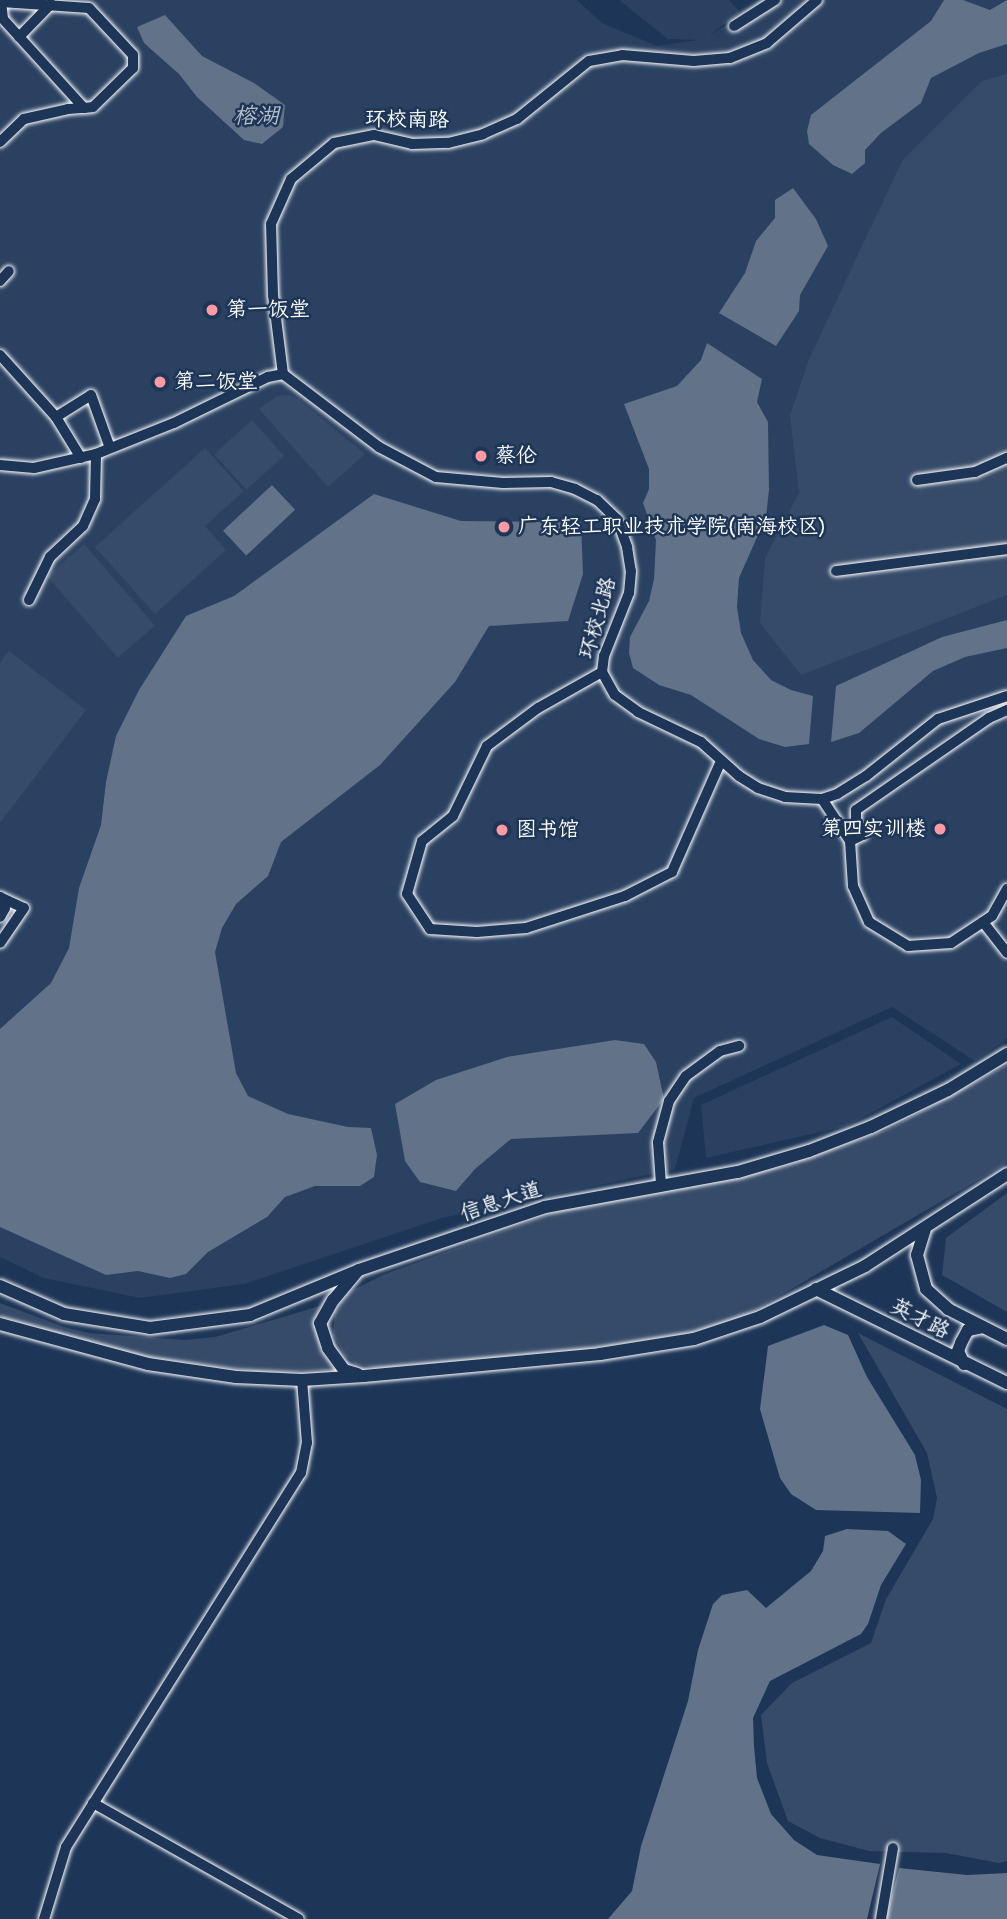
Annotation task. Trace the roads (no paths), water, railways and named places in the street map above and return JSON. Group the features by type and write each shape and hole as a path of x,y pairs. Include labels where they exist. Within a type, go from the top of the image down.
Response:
{"main road":[{"name":"信息大道","path":"0,1286 64,1314 150,1328 250,1315 359,1270 545,1207 738,1172 809,1151 871,1127 948,1090 1007,1054"},
{"path":"0,1324 148,1364 236,1377 302,1380 600,1354 694,1339 760,1317 865,1266 1007,1174"},
{"path":"925,1229 917,1255 926,1289 948,1309 1007,1339"},
{"path":"359,1270 333,1300 320,1323 328,1348 344,1370 364,1376"},
{"name":"英才路","path":"816,1289 1007,1383"},
{"path":"964,1364 958,1351 961,1343 968,1330 983,1326"}],"street":[{"path":"734,26 775,0"},
{"name":"环校南路","path":"283,374 273,295 271,223 290,179 334,143 374,135 412,144 448,142 483,134 517,119 589,61 622,55 694,61 730,58 767,43 817,0"},
{"path":"0,142 6,132 24,119 93,107 133,68 134,55 89,8 1,2 3,19 84,108"},
{"path":"19,37 51,4"},
{"path":"0,281 9,271"},
{"path":"0,355 55,418 81,458"},
{"path":"0,465 34,468 96,454 185,418 268,377 283,374"},
{"name":"环校北路","path":"283,374 379,447 436,477 503,483 551,482 575,489 597,500 617,519 631,571 629,593 604,656 602,672 615,695 638,712 701,742 721,761 758,788 785,797 822,799"},
{"path":"55,418 91,395 110,449"},
{"path":"29,600 50,557 83,526 95,499 96,454"},
{"path":"918,481 975,472 1007,458"},
{"path":"836,571 1007,549"},
{"path":"602,672 538,708 487,746 453,816 422,841 407,894 430,929 477,932 526,928 625,896 672,872 721,761"},
{"path":"1007,696 938,719 866,776 822,799 850,841 853,886 869,922 908,946 951,943 992,915 1007,889"},
{"path":"850,841 863,835 856,822 856,810 989,718 1007,710"},
{"path":"0,917 5,908 0,897 24,908 0,943"},
{"path":"983,922 1007,953"},
{"path":"661,1184 658,1142 668,1101 686,1076 720,1051 739,1046"},
{"path":"44,1919 66,1847 301,1473 307,1443 302,1380"},
{"path":"93,1803 299,1919"},
{"path":"881,1919 893,1848"}],"water":[{"path":"944,0 963,0 990,10 1007,0 1007,44 979,53 931,78 921,103 881,133 865,150 865,163 852,174 833,165 809,144 807,131 811,115 931,21"},
{"name":"榕湖","path":"165,15 202,56 254,83 285,105 283,127 262,144 244,140 197,97 179,74 144,43 137,27"},
{"path":"793,188 816,219 828,246 800,295 799,311 776,346 719,313 745,273 756,241 775,218 775,200"},
{"path":"707,343 762,379 757,402 768,422 769,490 766,517 739,578 737,607 741,633 753,660 771,680 791,690 813,696 809,744 785,747 759,739 691,695 659,685 633,668 629,653 630,637 649,601 654,579 656,540 643,503 649,489 649,469 624,404 677,386 701,360"},
{"path":"272,485 295,510 246,556 223,531"},
{"path":"374,494 461,521 581,522 583,574 568,621 489,626 455,682 380,765 281,842 268,876 236,904 222,928 215,952 236,1073 248,1096 288,1114 348,1127 371,1128 377,1155 374,1177 360,1186 315,1186 285,1197 267,1217 208,1252 186,1274 170,1278 138,1271 106,1275 0,1227 0,1029 51,983 69,948 79,888 101,825 106,782 116,736 139,690 186,616 234,596"},
{"path":"1007,620 1007,648 965,657 933,671 859,733 831,742 836,686 942,637"},
{"path":"615,1040 644,1044 656,1062 664,1099 638,1133 511,1139 475,1169 456,1191 420,1182 405,1161 395,1104 436,1080 507,1057"},
{"path":"824,1325 848,1335 867,1377 915,1455 921,1480 920,1513 816,1510 791,1494 780,1478 760,1409 768,1346"},
{"path":"847,1529 888,1531 906,1544 881,1585 868,1624 861,1634 770,1681 753,1718 754,1746 757,1778 771,1814 794,1840 817,1855 880,1864 867,1919 608,1919 632,1891 641,1846 688,1701 698,1650 713,1604 722,1595 747,1590 766,1608 811,1571 823,1551 825,1536"},
{"path":"899,1868 967,1875 1007,1873 1007,1919 886,1919"}],"place":[{"name":"第一饭堂","path":"212,310"},
{"name":"第二饭堂","path":"160,382"},
{"name":"蔡伦","path":"481,456"},
{"name":"广东轻工职业技术学院(南海校区)","path":"504,527"},
{"name":"第四实训楼","path":"940,829"},
{"name":"图书馆","path":"502,830"}]}
